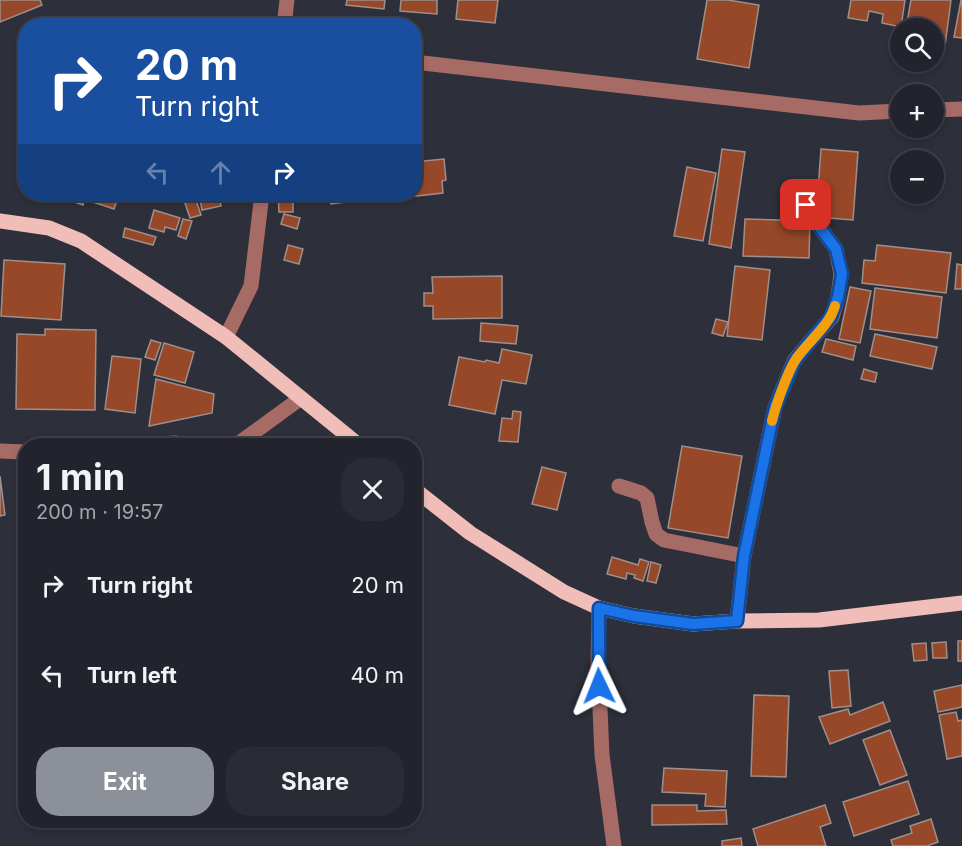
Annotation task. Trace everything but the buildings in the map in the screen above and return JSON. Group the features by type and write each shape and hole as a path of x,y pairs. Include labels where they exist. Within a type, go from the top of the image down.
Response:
{"main road":[{"path":"0,221 49,228 81,241 226,337 350,438"},
{"path":"422,495 470,533 564,592 599,608 634,616 693,624 819,620 962,603"}],"street":[{"path":"285,18 287,0"},
{"path":"422,63 859,113 890,111"},
{"path":"944,110 962,109"},
{"path":"737,621 744,556 775,407 794,362 831,317 838,297 842,274 836,249 812,217 800,194"},
{"path":"226,337 251,286 261,201"},
{"path":"246,438 301,398"},
{"path":"0,450 18,451"},
{"path":"619,486 640,493 647,498 656,534 664,540 744,556"},
{"path":"599,608 598,663 602,754 614,846"}],"slow traffic":[{"path":"772,421 775,407 794,362 831,317 835,306"}],"route":[{"path":"599,686 599,608 634,616 693,624 737,621 744,556 775,407 794,362 831,317 838,297 842,274 836,249 812,217 806,205"}]}
